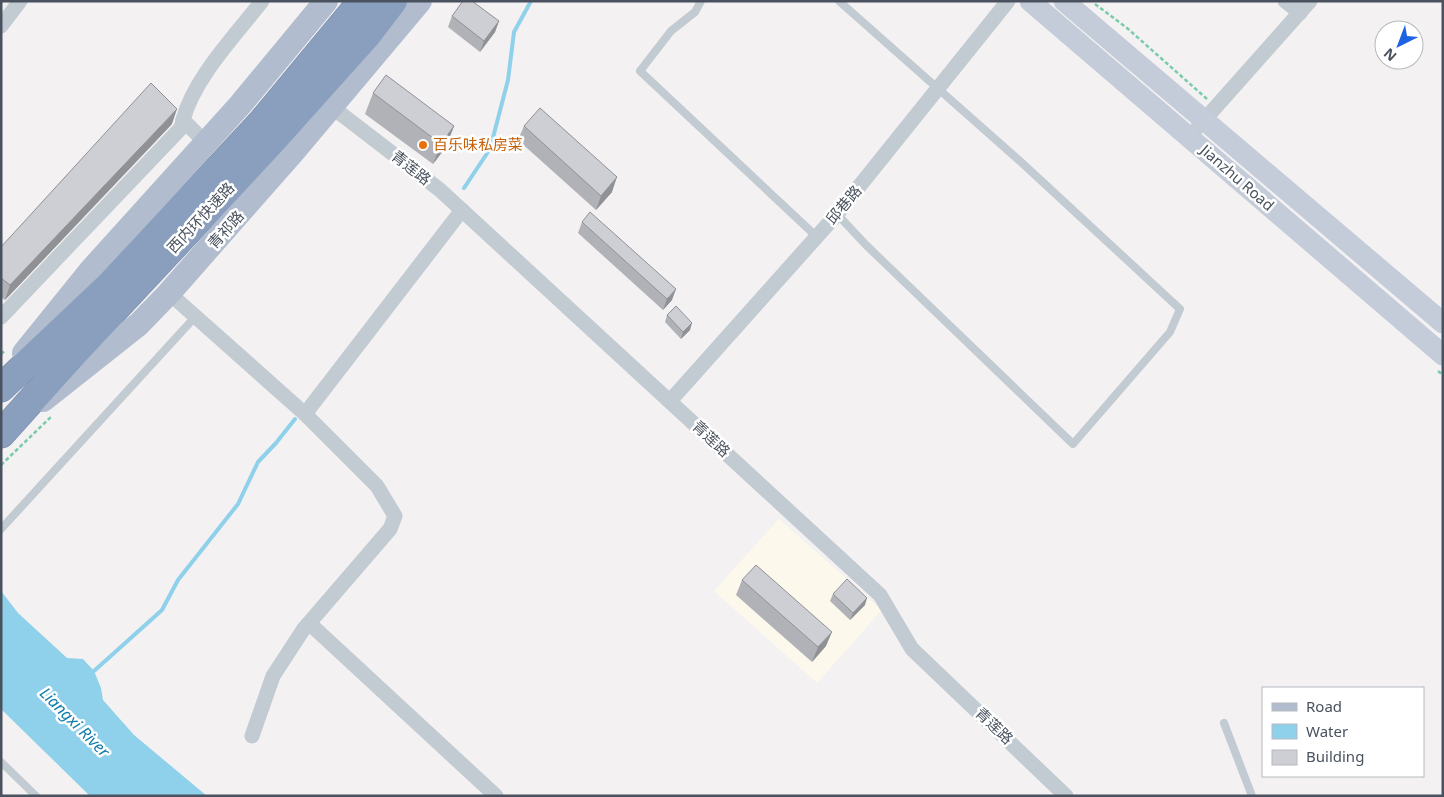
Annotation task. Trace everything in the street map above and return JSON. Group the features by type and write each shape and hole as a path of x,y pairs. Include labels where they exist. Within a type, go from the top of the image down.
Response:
{"highway":[{"name":"西内环快速路","path":"1,388 122,272 261,123 362,1"},
{"name":"西内环快速路","path":"3,433 73,354 278,134 367,35 393,1"}],"main road":[{"path":"1,381 92,270 240,105 326,1"},
{"name":"青祁路","path":"3,433 139,324 169,294 332,107 420,1"},
{"name":"Jianzhu Road","path":"1030,1 1443,355"},
{"name":"Jianzhu Road","path":"1064,1 1443,323"}],"street":[{"path":"1,26 20,1"},
{"path":"1,317 181,128 187,105 206,74 262,1"},
{"name":"邱巷路","path":"670,401 837,214 1008,1"},
{"path":"1284,1 1300,13"},
{"path":"1189,137 1310,1"},
{"name":"青莲路","path":"332,107 440,190 880,595 912,649 1066,796"},
{"path":"183,120 198,135"},
{"path":"305,414 462,210"},
{"path":"169,294 305,414 377,486 394,516 390,528 310,623 273,676 252,736"},
{"path":"310,623 496,796"}],"lane":[{"path":"701,1 695,12 671,31 640,71 817,237"},
{"path":"837,214 866,245 1074,444 1170,332 1180,309 1021,162 839,1"},
{"path":"1,529 195,317"},
{"path":"1224,723 1252,796"},
{"path":"1,762 36,796"}],"path":[{"path":"1,465 34,432"}],"shaded area":[{"path":"779,519 882,610 817,683 714,591"}],"water":[{"name":"Liangxi River","path":"1,591 18,613 67,658 83,659 94,671 101,688 103,700 134,735 207,796 90,796 1,709"}],"building":[{"path":"463,1 472,1 499,21 484,41 452,16"},
{"path":"386,75 454,126 441,144 373,93"},
{"path":"151,83 177,109 10,285 1,278 1,247"},
{"path":"540,108 617,177 601,196 524,126"},
{"path":"590,212 676,289 667,299 582,222"},
{"path":"676,306 692,323 683,332 667,315"},
{"path":"756,565 832,632 818,647 742,580"},
{"path":"847,579 867,598 853,613 833,594"}],"waterway":[{"path":"464,188 490,149 508,80 514,32 531,1"},
{"path":"94,671 162,610 178,580 238,504 258,462 295,419"}],"place":[{"name":"百乐味私房菜","path":"423,145"}]}
